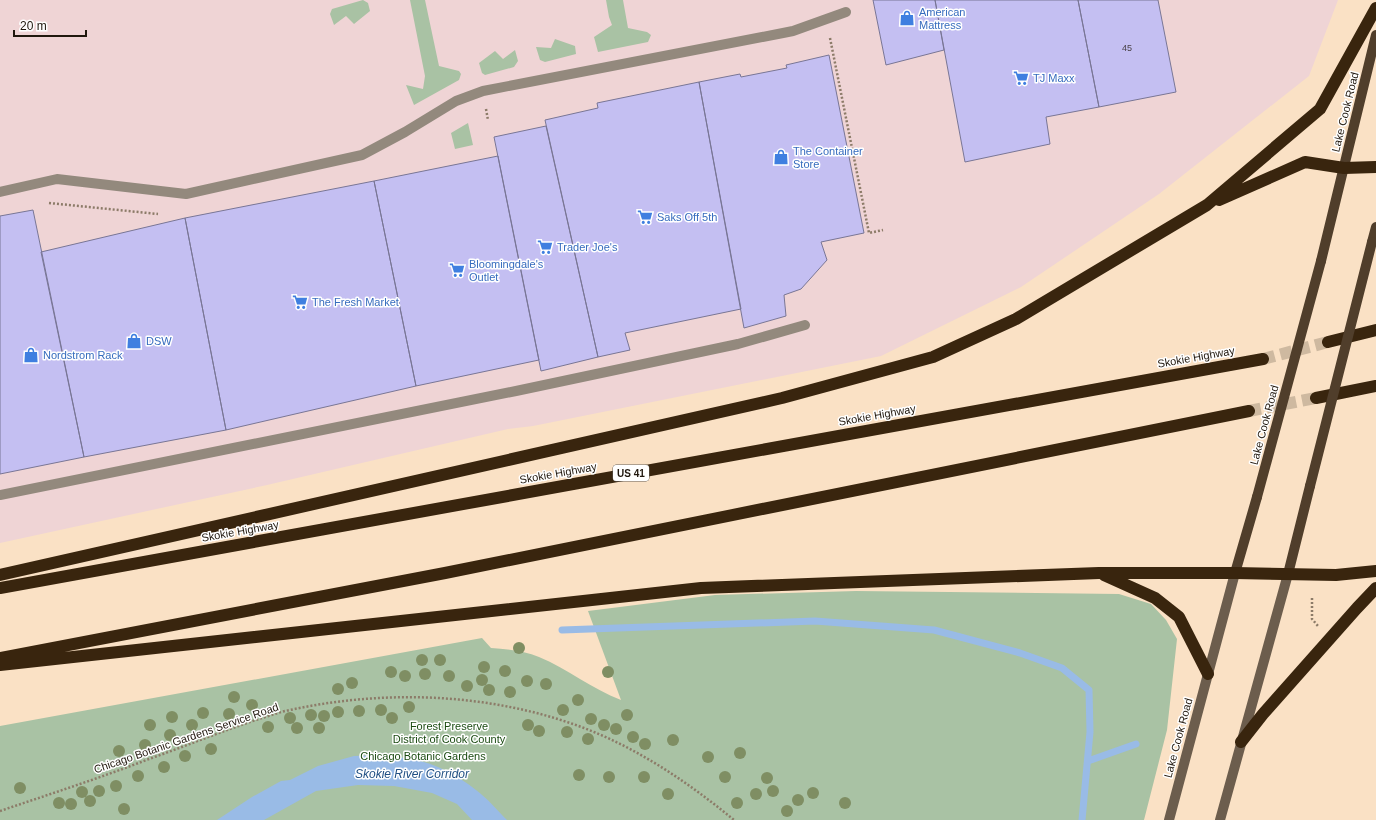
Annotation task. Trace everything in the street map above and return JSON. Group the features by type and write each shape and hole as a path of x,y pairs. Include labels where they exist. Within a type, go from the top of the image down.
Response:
{"highway":[{"path":"1207,205 1320,109 1376,8"},
{"path":"0,575 782,398 933,357 1016,319 1207,205 1305,162 1344,168 1376,167"},
{"path":"1328,342 1376,330"},
{"name":"Skokie Highway","path":"0,588 1263,358"},
{"path":"1316,398 1376,386"},
{"path":"0,658 453,572 1249,411"},
{"path":"0,665 701,588 1099,573 1336,575 1376,571"},
{"path":"1099,573 1155,598 1179,617 1208,674"},
{"path":"1241,742 1274,702 1376,588"}],"main road":[{"name":"Lake Cook Road","path":"1169,820 1321,261 1376,35"},
{"path":"1220,820 1288,574 1376,227"}],"lane":[{"path":"0,192 57,179 186,194 362,155 405,132 456,101 483,91 794,31 846,12"},
{"path":"0,495 516,391 738,344 805,325"}],"path":[{"path":"830,38 869,233 883,230"},
{"path":"49,203 158,214"},
{"path":"1312,598 1312,619 1321,629"},
{"name":"Chicago Botanic Gardens Service Road","path":"0,810 148,760 235,727 288,710 348,700 395,696 457,700 504,706 560,720 586,729 626,748 670,772 734,820"}],"shaded area":[{"path":"0,0 1338,0 1309,76 1159,194 1021,287 881,356 533,426 508,429 267,485 0,543"}],"green space":[{"path":"363,0 368,3 370,11 354,24 346,16 334,25 330,14 332,9"},
{"path":"410,0 425,0 439,66 459,71 461,74 459,80 414,105 406,85 423,89 425,76"},
{"path":"606,0 623,0 628,28 647,32 651,35 648,42 598,52 594,37 612,25"},
{"path":"555,39 575,46 576,54 545,62 540,60 536,47 551,48"},
{"path":"515,50 518,61 514,67 485,75 482,73 479,63 495,51 503,59"},
{"path":"468,123 473,145 455,149 451,133"},
{"path":"856,591 1119,594 1151,604 1166,620 1177,639 1167,730 1144,820 0,820 0,726 482,638 491,648 527,653 539,657 621,700 588,611 715,595"}],"water":[{"name":"Skokie River Corridor","path":"354,756 389,756 433,765 461,779 476,790 507,820 472,820 457,804 432,793 394,786 358,785 316,791 264,820 217,820 252,797 281,781 290,780 318,766"}],"building":[{"name":"American Mattress","path":"873,0 935,0 944,50 886,65"},
{"name":"TJ Maxx","path":"935,0 1078,0 1099,107 1046,117 1050,144 965,162"},
{"path":"1078,0 1158,0 1176,92 1099,107"},
{"name":"The Container Store","path":"829,55 864,233 821,242 827,260 801,289 784,295 786,316 744,328 699,82 740,74 741,77 787,68 786,65"},
{"name":"Saks Off 5th","path":"699,82 741,309 625,333 630,350 598,357 545,120 598,108 597,103"},
{"name":"Trader Joe's","path":"546,126 598,357 541,371 494,137"},
{"name":"Bloomingdale's Outlet","path":"498,156 539,360 416,386 374,181"},
{"name":"The Fresh Market","path":"374,181 416,386 226,430 185,218"},
{"name":"Nordstrom Rack","path":"33,210 84,457 0,474 0,216"},
{"name":"DSW","path":"185,218 226,430 84,457 41,252"}],"waterway":[{"path":"562,630 815,621 934,630 1020,653 1062,668 1089,690 1090,732 1082,820"},
{"path":"1088,761 1136,744"}],"tunnel":[{"path":"1263,359 1328,342"},
{"path":"1249,411 1316,398"}],"place":[{"name":"American Mattress","path":"907,18"},
{"name":"TJ Maxx","path":"1021,78"},
{"name":"The Container Store","path":"781,157"},
{"name":"Saks Off 5th","path":"645,217"},
{"name":"Trader Joe's","path":"545,247"},
{"name":"Bloomingdale's Outlet","path":"457,270"},
{"name":"The Fresh Market","path":"300,302"},
{"name":"DSW","path":"134,341"},
{"name":"Nordstrom Rack","path":"31,355"}],"park label":[{"name":"Forest Preserve District of Cook County","path":"449,732"},
{"name":"Chicago Botanic Gardens","path":"423,756"}]}
